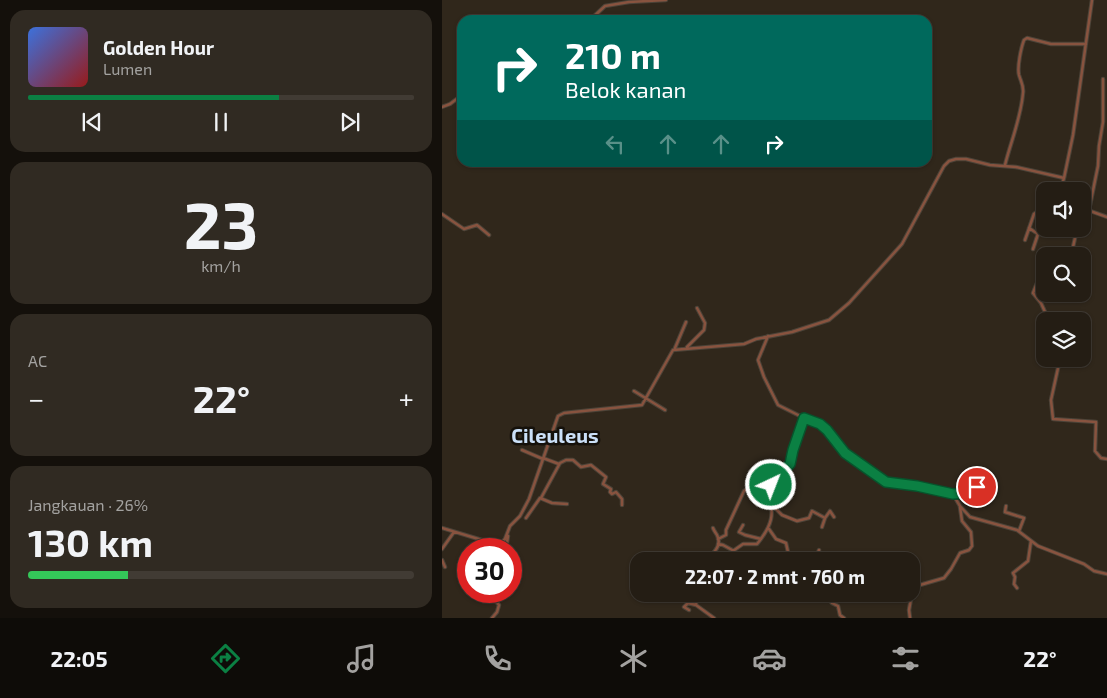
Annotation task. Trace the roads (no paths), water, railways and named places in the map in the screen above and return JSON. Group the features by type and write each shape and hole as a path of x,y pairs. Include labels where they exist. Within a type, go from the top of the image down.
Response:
{"street":[{"path":"595,15 605,6 666,0"},
{"path":"1063,182 1073,135 1092,0"},
{"path":"1005,165 1023,97 1023,84 1018,73 1024,40 1027,38 1051,44 1086,44"},
{"path":"1091,200 1104,122 1103,79"},
{"path":"442,107 457,99"},
{"path":"676,348 736,345 768,336 792,332 829,320 849,303 902,244 944,166 949,162 961,158 990,165 1005,165 1064,178"},
{"path":"1091,211 1106,217"},
{"path":"1025,240 1036,212"},
{"path":"442,214 464,229 477,225 489,235"},
{"path":"1029,228 1038,234 1033,249"},
{"path":"1036,286 1033,293 1036,297"},
{"path":"686,347 704,330 705,323 697,308"},
{"path":"507,538 510,526 520,516 529,499 556,421 561,414 639,406 647,398 666,359 676,348 686,322"},
{"path":"768,336 758,360 778,405 820,424 845,453 886,482 917,486 953,494 973,493 977,487"},
{"path":"1058,367 1051,402 1053,419 1096,422 1095,451 1101,458 1106,459"},
{"path":"634,391 665,410"},
{"path":"766,492 790,464 804,418"},
{"path":"522,450 559,464"},
{"path":"526,518 541,498 559,464 566,460 573,460 581,466 594,466 598,472 606,477 603,484 611,489 610,492 612,494 616,492 622,499 622,505"},
{"path":"718,539 726,535 725,530 744,491 751,488 766,492 771,508 769,529 756,544 747,543 734,551 722,544 718,544"},
{"path":"953,494 960,506 970,517 991,521 1019,531 1038,546 1084,564 1094,571 1106,574"},
{"path":"541,498 552,503 567,504"},
{"path":"910,618 909,610 913,587 944,578 960,553 969,550 972,546 971,532 963,523 960,506"},
{"path":"1006,506 1005,512 1024,518 1019,531"},
{"path":"771,508 776,509 782,515 798,521 810,518 812,511 825,518"},
{"path":"822,527 830,511 834,517"},
{"path":"506,525 510,526"},
{"path":"743,526 739,532 747,536 761,538"},
{"path":"442,528 495,544 503,542 508,534"},
{"path":"713,528 718,539 715,552"},
{"path":"769,529 776,539 786,543 788,552"},
{"path":"442,550 454,532"},
{"path":"1017,588 1014,584 1015,577 1013,573 1028,561 1031,541"},
{"path":"442,560 445,567"},
{"path":"831,602 838,606 840,615 844,618"},
{"path":"492,618 499,608 497,603"},
{"path":"689,610 684,607 688,603 714,618"}],"district":[{"name":"Cileuleus","path":"555,435"}]}
